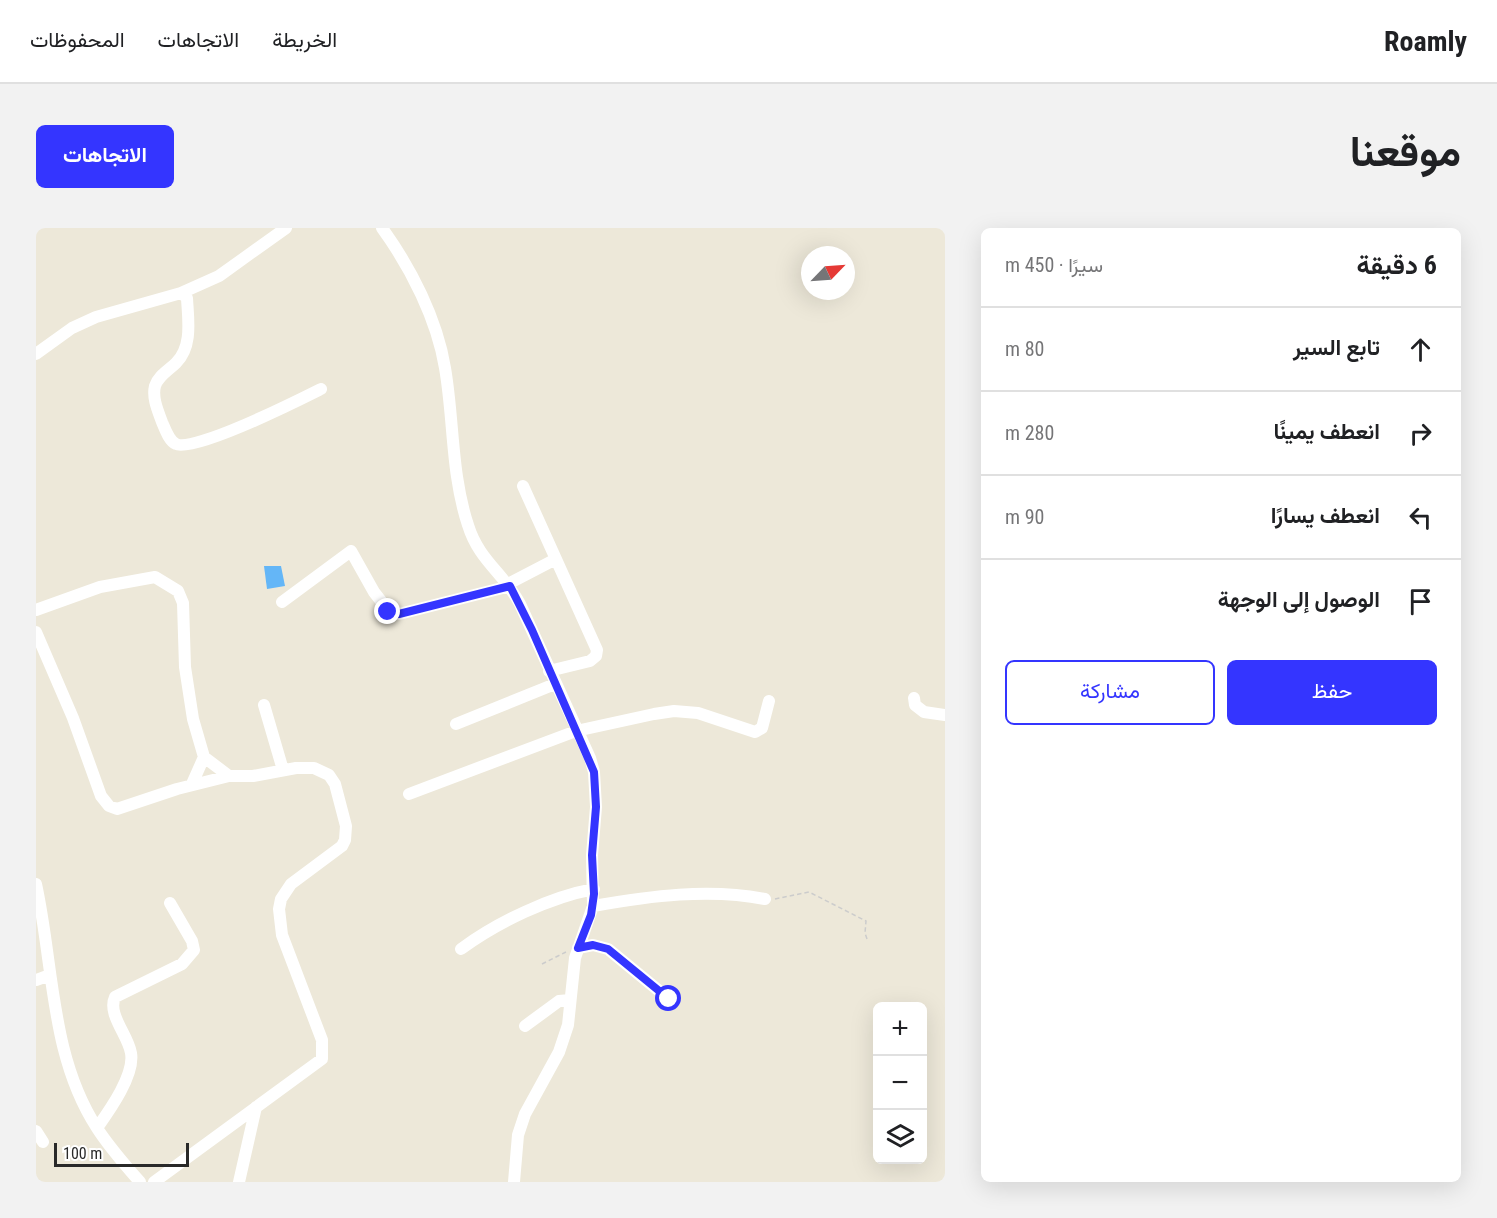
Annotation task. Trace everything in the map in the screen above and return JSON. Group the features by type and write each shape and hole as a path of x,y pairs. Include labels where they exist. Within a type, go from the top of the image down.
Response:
{"street":[{"path":"36,354 72,328 96,317 181,293 219,276 286,228"},
{"path":"382,228 406,267 434,324 441,346 452,417 456,472 468,526 483,558 509,585 520,604 594,772 596,807 592,855 593,906 578,948 568,1024 562,1045 535,1093 520,1128 514,1182"},
{"path":"181,293 187,298 188,333 185,351 157,382 154,389 156,404 165,429 175,444 182,446 203,441 321,389"},
{"path":"168,297 177,300 186,310"},
{"path":"523,486 597,654 590,661 549,671"},
{"path":"282,602 351,551 374,592 391,614 399,614 509,585 556,559"},
{"path":"36,610 100,587 155,577 178,591 183,603 189,695 204,757 192,784"},
{"path":"36,632 73,718 101,796 109,806 117,809 192,784 229,776 252,776 306,767 323,771 329,775 342,810 345,840 337,850 291,884 281,899 279,909 282,935 322,1040 324,1054 306,1073 234,1122 154,1182"},
{"path":"456,724 555,684"},
{"path":"914,698 915,705 924,711 945,715"},
{"path":"410,794 576,731 674,711 698,713 754,732 762,728 769,700"},
{"path":"264,705 283,770"},
{"path":"204,757 229,776"},
{"path":"36,884 47,938 50,975 64,1050 72,1074 97,1128 140,1182"},
{"path":"461,949 492,928 570,893 594,889"},
{"path":"593,906 674,896 738,894 765,899"},
{"path":"97,1128 114,1102 131,1060 128,1042 113,1006 115,997 183,964 194,950 192,941 170,903"},
{"path":"578,948 593,945 608,949 669,999"},
{"path":"36,980 50,975"},
{"path":"525,1026 559,1000 570,1000"},
{"path":"239,1182 256,1107"},
{"path":"234,1122 247,1140"}],"path":[{"path":"765,899 784,899 809,892 862,917 866,921 867,939"},
{"path":"542,964 578,948"}],"water":[{"path":"264,566 281,566 285,586 267,589"}],"route":[{"path":"388,612 399,614 510,586 590,758 594,772 596,807 592,855 593,906 578,948 586,945 600,945 608,949 669,999"}]}
